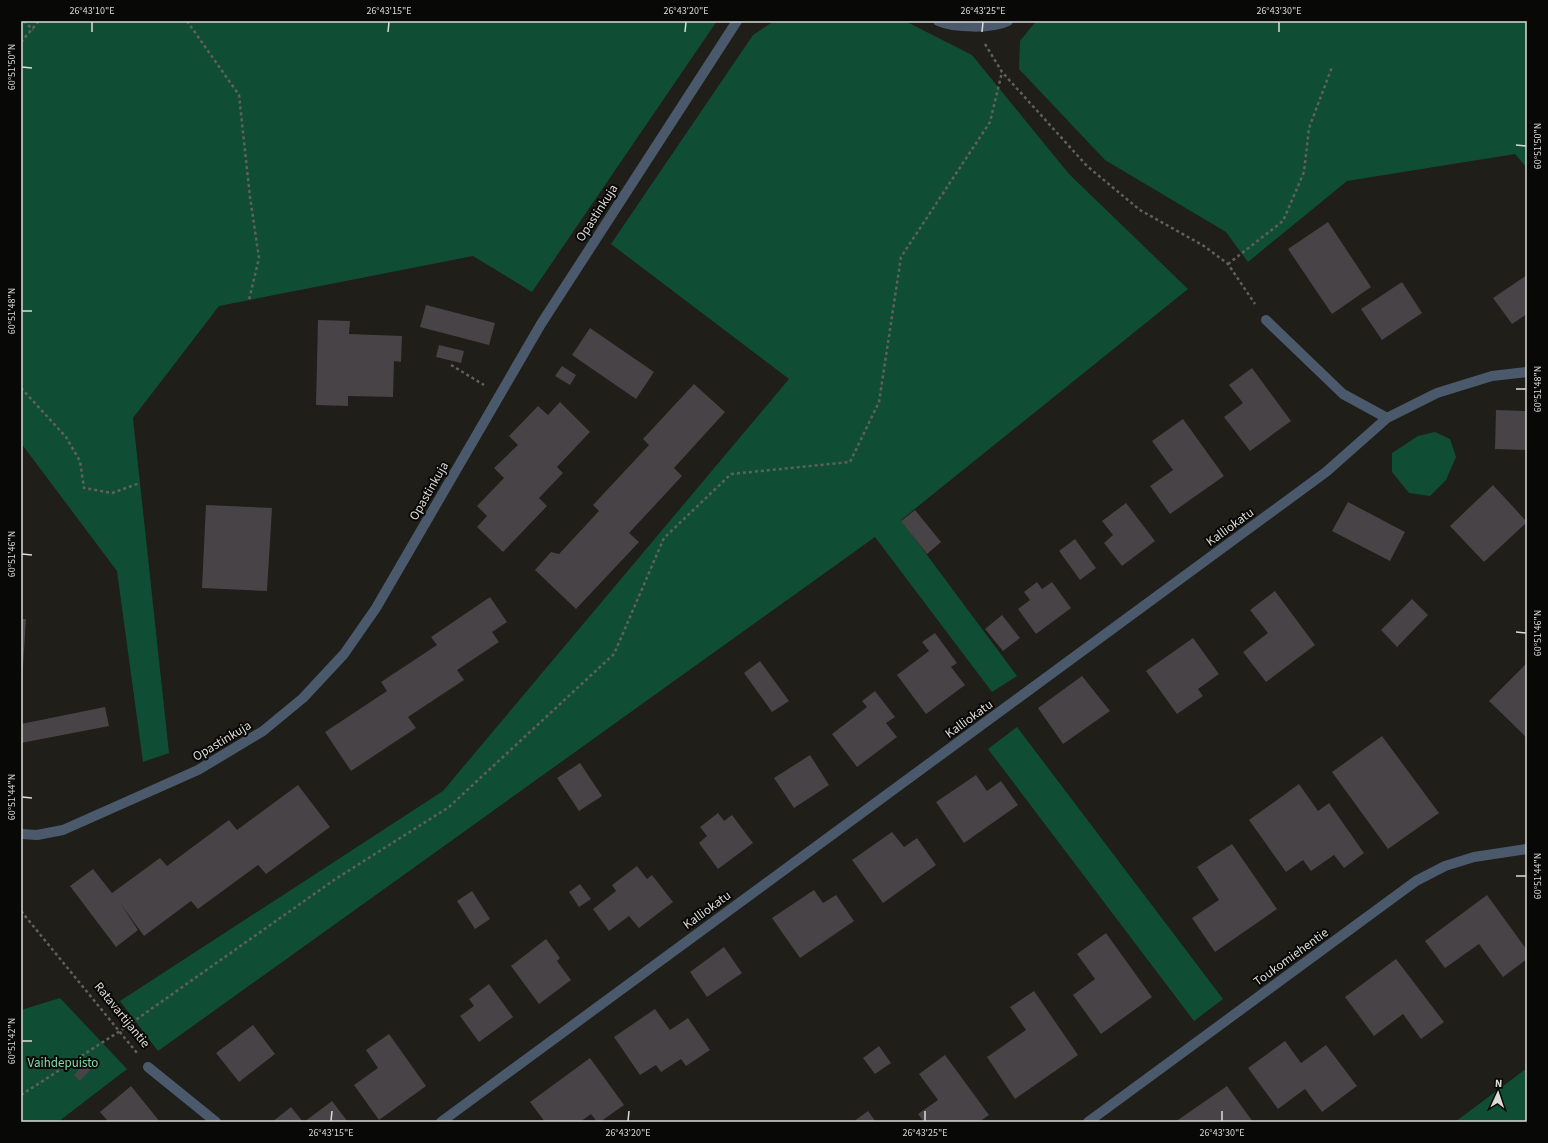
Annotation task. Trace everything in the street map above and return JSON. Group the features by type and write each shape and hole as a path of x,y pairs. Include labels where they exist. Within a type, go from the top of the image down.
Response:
{"street":[{"name":"Opastinkuja","path":"21,834 37,835 63,830 198,770 263,731 303,698 344,654 376,608 541,324 737,21"},
{"path":"938,21 944,24 978,27 1008,21"},
{"path":"1266,320 1343,394 1387,418"},
{"name":"Kalliokatu","path":"440,1122 1326,472 1387,418 1437,393 1492,376 1527,372"},
{"name":"Toukomiehentie","path":"1088,1122 1416,881 1445,866 1474,857 1527,849"},
{"name":"Ratavartijantie","path":"148,1067 216,1122"}],"path":[{"path":"24,21 33,30"},
{"path":"21,42 33,30 39,21"},
{"path":"187,21 239,95 250,196 259,258 249,300"},
{"path":"978,27 989,52 1002,72 1086,166 1140,210 1204,246 1228,264 1266,320"},
{"path":"1228,264 1283,221 1304,172 1309,128 1332,66"},
{"path":"21,1095 120,1031 334,880 449,807 614,654 664,538 731,474 850,462 879,402 900,257 990,122 1002,72"},
{"path":"451,365 485,385"},
{"path":"21,388 66,437 80,461 84,488 112,492 140,483"},
{"name":"Ratavartijantie","path":"21,911 148,1067"}],"green space":[{"path":"21,21 717,21 532,292 473,256 219,306 133,418 169,753 143,762 117,571 21,443"},
{"path":"774,21 905,21 972,55 1069,174 1188,289 901,520 1017,676 992,692 875,537 158,1051 120,1001 443,791 789,379 611,244 753,35"},
{"path":"1036,21 1527,21 1527,168 1515,154 1347,181 1248,262 1226,232 1105,160 1019,69 1020,41"},
{"path":"1435,432 1450,439 1456,457 1446,480 1430,496 1409,493 1392,472 1392,453 1418,436"},
{"path":"1017,727 1223,999 1194,1021 988,749"},
{"name":"Vaihdepuisto","path":"60,998 127,1069 58,1122 21,1122 21,1010"},
{"path":"1527,1068 1527,1122 1455,1122"}],"building":[{"path":"1328,222 1371,287 1332,314 1288,249"},
{"path":"1527,275 1527,314 1512,324 1493,298"},
{"path":"1402,282 1422,313 1382,340 1361,309"},
{"path":"426,305 495,323 489,345 420,327"},
{"path":"318,320 350,321 349,334 402,336 401,362 394,361 393,397 348,396 348,406 316,405"},
{"path":"590,328 654,372 636,399 572,355"},
{"path":"439,345 464,351 461,363 436,357"},
{"path":"562,366 576,375 570,385 555,376"},
{"path":"1252,368 1291,421 1250,451 1224,417 1243,403 1229,385"},
{"path":"694,384 725,412 674,468 682,476 629,533 639,542 576,609 535,570 551,552 559,554 599,511 593,505 649,445 643,439"},
{"path":"560,402 590,432 557,467 563,473 539,498 547,506 503,552 477,527 487,516 477,506 504,478 494,468 518,445 509,436 538,406 548,415"},
{"path":"1496,410 1527,411 1527,450 1495,449"},
{"path":"1183,419 1224,476 1170,514 1150,486 1173,470 1152,441"},
{"path":"1493,485 1527,522 1484,562 1450,526"},
{"path":"1348,502 1405,532 1390,561 1332,531"},
{"path":"1126,503 1155,541 1122,566 1104,543 1113,535 1102,521"},
{"path":"206,505 272,508 267,591 202,588"},
{"path":"915,510 941,542 927,554 901,521"},
{"path":"1075,539 1096,568 1080,580 1059,551"},
{"path":"1037,582 1042,589 1052,582 1071,608 1036,634 1018,609 1030,600 1024,592"},
{"path":"1275,591 1315,645 1266,682 1243,652 1268,633 1250,610"},
{"path":"490,597 507,622 492,632 499,642 457,670 464,680 408,717 416,728 351,771 325,732 387,691 381,682 437,645 431,637"},
{"path":"1412,599 1428,615 1397,647 1381,630"},
{"path":"1002,615 1020,638 1003,651 985,629"},
{"path":"21,619 26,619 22,683 21,683"},
{"path":"935,633 957,663 951,667 965,685 926,714 897,675 929,651 922,642"},
{"path":"1193,638 1219,674 1198,689 1203,696 1177,714 1146,671"},
{"path":"760,661 789,701 772,712 744,673"},
{"path":"1527,663 1527,738 1489,701"},
{"path":"1082,676 1110,711 1063,744 1038,708"},
{"path":"875,691 895,717 886,723 897,737 857,767 832,734 867,707 862,701"},
{"path":"105,707 109,726 21,743 21,724"},
{"path":"1382,736 1439,813 1388,849 1332,772"},
{"path":"810,755 829,785 794,808 774,778"},
{"path":"580,763 602,796 579,811 557,778"},
{"path":"976,775 987,791 1001,781 1018,805 964,843 936,802"},
{"path":"1299,784 1318,811 1329,803 1364,853 1344,868 1334,855 1311,871 1303,860 1286,872 1249,820"},
{"path":"298,785 330,827 266,874 258,865 198,909 191,901 144,936 120,903 138,930 116,947 70,886 93,869 112,893 160,858 167,866 229,820 237,830"},
{"path":"718,813 724,821 732,815 753,843 718,869 699,843 707,836 700,827"},
{"path":"892,832 904,847 917,838 936,865 883,903 852,860"},
{"path":"1232,844 1277,909 1215,952 1192,918 1219,900 1197,867"},
{"path":"637,866 647,879 652,875 673,902 639,928 629,916 609,931 593,909 616,891 612,885"},
{"path":"580,884 591,899 579,907 569,892"},
{"path":"814,890 823,903 836,895 854,921 800,958 772,918"},
{"path":"472,891 490,919 475,929 457,901"},
{"path":"1487,895 1527,950 1527,959 1503,977 1479,944 1445,968 1425,941"},
{"path":"1106,933 1152,997 1101,1034 1073,995 1095,979 1077,954"},
{"path":"546,939 560,958 557,961 571,980 539,1004 511,966"},
{"path":"724,947 742,973 707,997 690,972"},
{"path":"1396,959 1444,1022 1421,1039 1403,1014 1374,1036 1345,997"},
{"path":"489,984 513,1017 479,1042 460,1016 474,1006 469,999"},
{"path":"1034,991 1078,1055 1015,1099 987,1057 1026,1030 1010,1007"},
{"path":"655,1009 670,1030 688,1018 710,1050 686,1066 681,1059 661,1072 656,1065 640,1075 614,1037"},
{"path":"253,1025 275,1054 239,1082 216,1053"},
{"path":"389,1034 426,1086 379,1120 354,1085 378,1068 366,1050"},
{"path":"1285,1041 1301,1063 1326,1045 1357,1086 1322,1112 1305,1089 1278,1109 1248,1068"},
{"path":"879,1046 891,1063 875,1074 863,1058"},
{"path":"945,1055 989,1115 979,1122 924,1122 918,1114 938,1100 919,1074"},
{"path":"590,1058 624,1105 600,1122 597,1122 591,1114 580,1122 545,1122 530,1102"},
{"path":"85,1063 91,1069 80,1081 74,1075"},
{"path":"131,1086 160,1122 105,1122 107,1120 100,1112"},
{"path":"1227,1086 1253,1122 1175,1122"},
{"path":"332,1101 348,1122 304,1122"},
{"path":"291,1107 303,1122 272,1122"},
{"path":"868,1111 876,1122 853,1122"}]}
